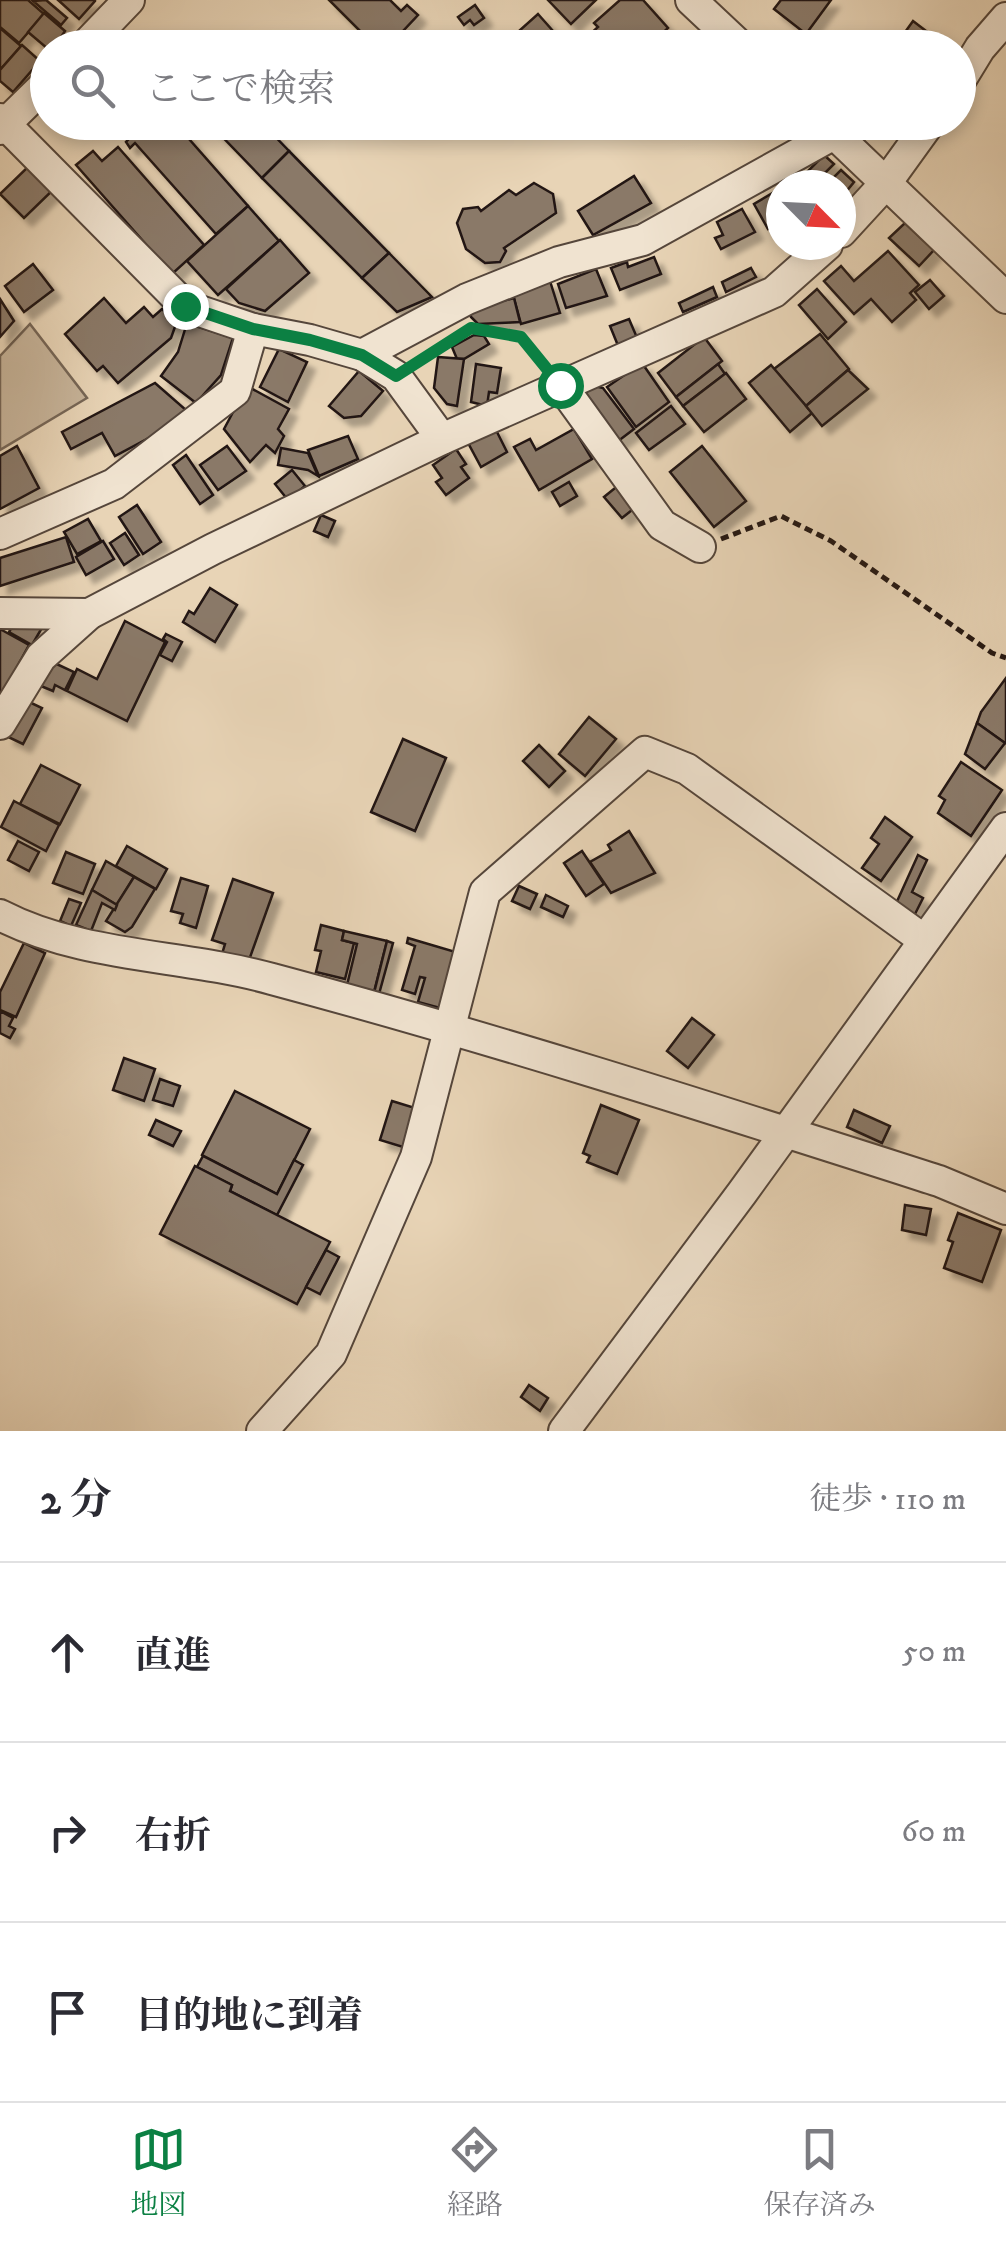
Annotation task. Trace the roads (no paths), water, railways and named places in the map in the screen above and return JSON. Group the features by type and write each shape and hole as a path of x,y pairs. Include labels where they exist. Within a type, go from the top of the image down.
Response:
{"street":[{"path":"100,30 129,0"},
{"path":"704,4 726,30"},
{"path":"976,55 1006,18"},
{"path":"30,98 2,124 185,306 253,329 362,355 396,376 442,439"},
{"path":"362,355 467,299 558,262 643,240 808,140"},
{"path":"841,140 1006,298"},
{"path":"856,216 917,140"},
{"path":"0,724 41,657 89,614 442,439 774,292 810,260"},
{"path":"0,534 114,484 235,391 253,329"},
{"path":"560,385 662,525 700,548"},
{"path":"0,613 89,614"},
{"path":"262,1431 331,1354 416,1157 485,892 645,752 687,769 924,940"},
{"path":"564,1431 1006,828"},
{"path":"0,916 34,933 122,952 237,969 450,1027 939,1181 1006,1208"}]}
